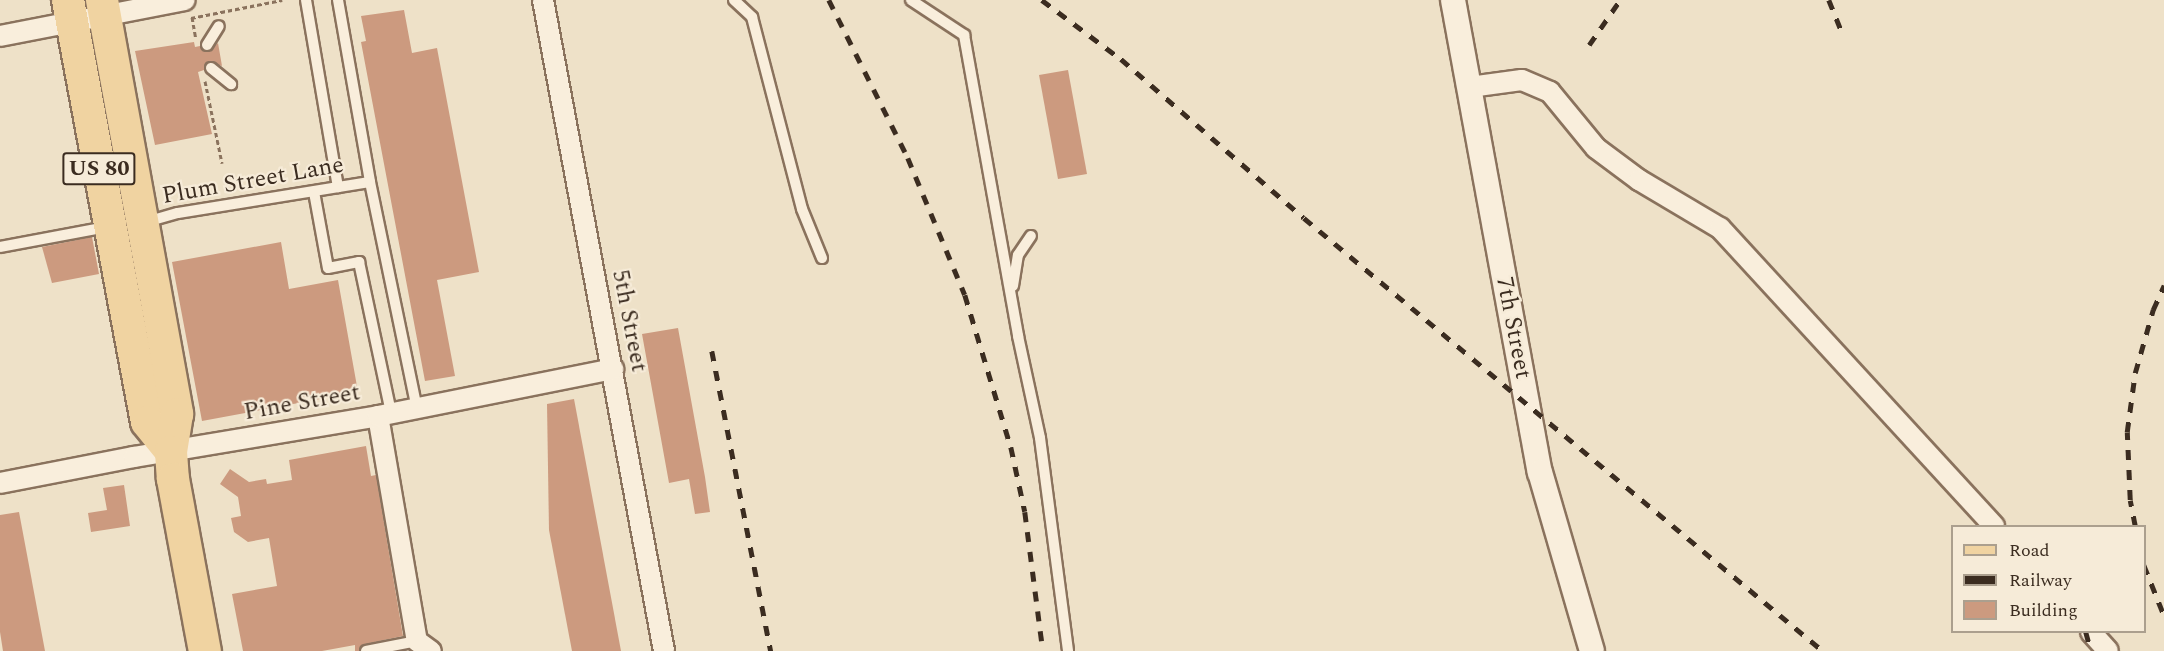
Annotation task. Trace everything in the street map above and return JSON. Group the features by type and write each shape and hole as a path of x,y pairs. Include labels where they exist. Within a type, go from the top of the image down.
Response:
{"main road":[{"name":"US 80","path":"104,7 177,414 171,452 173,479 205,651"},
{"name":"US 80","path":"69,11 147,422 171,452"}],"street":[{"name":"5th Street","path":"543,0 613,369 663,651"},
{"name":"7th Street","path":"1453,0 1540,472 1592,651"},
{"path":"0,36 69,11 104,7 186,12"},
{"path":"1470,87 1522,80 1550,93 1596,148 1639,180 1720,228 1993,525"},
{"name":"Pine Street","path":"0,483 417,408 613,369"},
{"path":"384,414 424,646"},
{"path":"2092,633 2108,651"}],"lane":[{"path":"306,0 338,187"},
{"path":"338,0 370,182 417,408"},
{"path":"734,0 753,18 802,209 822,258"},
{"path":"911,0 964,35 1011,301 1040,438 1068,651"},
{"path":"202,46 219,26"},
{"path":"207,69 231,84"},
{"name":"Plum Street Lane","path":"143,223 178,213 370,182"},
{"path":"314,192 328,268 359,262 384,414"},
{"path":"0,247 110,227"},
{"path":"1011,301 1018,255 1031,236"},
{"path":"366,651 424,646"}],"path":[{"path":"202,46 186,12 282,0"},
{"path":"207,69 222,163"}],"building":[{"path":"404,10 412,53 437,48 479,272 437,280 455,376 425,381 361,42 366,41 361,16"},
{"path":"194,42 195,47 200,46 207,52 218,43 222,66 209,61 205,64 204,70 198,72 212,134 155,145 135,51"},
{"path":"1068,70 1087,174 1058,179 1039,75"},
{"path":"92,237 99,274 52,283 42,247"},
{"path":"281,242 289,289 338,280 358,392 202,421 172,262"},
{"path":"678,328 710,512 695,514 689,479 669,483 642,334"},
{"path":"574,399 621,651 572,651 549,530 547,404"},
{"path":"366,446 371,476 376,475 403,636 365,644 359,651 355,651 355,645 322,651 243,651 232,594 277,586 269,538 248,542 234,532 231,518 241,516 238,497 220,484 230,469 249,482 266,479 267,484 292,480 289,460"},
{"path":"124,485 130,526 91,532 88,513 107,510 103,488"},
{"path":"19,512 45,651 3,651 0,632 0,515"}],"railway":[{"path":"829,0 908,158 965,295 1011,447 1025,512 1043,651"},
{"path":"1042,0 1121,59 1304,218 1823,651"},
{"path":"1589,45 1620,0"},
{"path":"1829,0 1843,34"},
{"path":"2135,525 2130,500 2127,432 2135,373 2153,310 2164,285"},
{"path":"712,351 771,651"},
{"path":"2146,570 2164,615"},
{"path":"2086,633 2091,651"}]}
